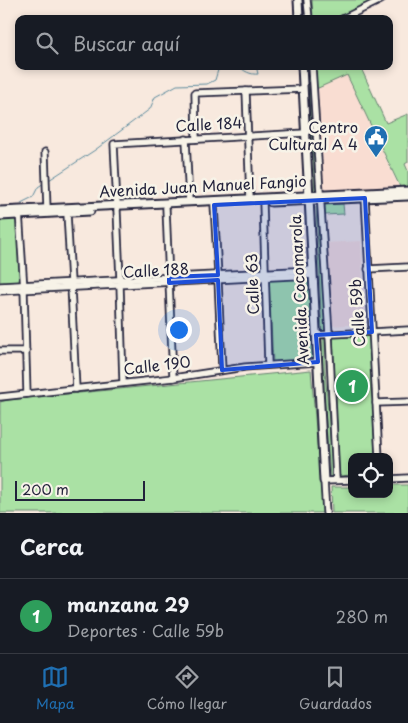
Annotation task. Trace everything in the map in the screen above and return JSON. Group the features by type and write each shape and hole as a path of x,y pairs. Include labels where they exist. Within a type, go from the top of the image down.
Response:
{"main road":[{"path":"298,0 299,15"},
{"name":"Avenida Cocomarola","path":"302,70 324,481"},
{"name":"Avenida Juan Manuel Fangio","path":"0,216 47,208 166,208 262,203 408,191"},
{"name":"Avenida Juan Manuel Fangio","path":"320,198 408,196"},
{"name":"Avenida Juan Manuel Fangio","path":"0,211 19,213 68,212 189,202 309,199"}],"street":[{"path":"307,0 309,15"},
{"path":"350,15 381,0"},
{"path":"312,70 336,480"},
{"path":"196,139 195,93 303,89"},
{"path":"246,91 250,199"},
{"name":"Calle 184","path":"117,208 114,144 305,133"},
{"path":"186,139 189,202"},
{"path":"44,152 47,208"},
{"name":"Calle 59b","path":"365,198 379,453"},
{"name":"Calle 63","path":"262,203 268,365"},
{"path":"214,205 222,370"},
{"path":"117,208 123,383"},
{"path":"166,208 174,378"},
{"path":"68,212 76,389"},
{"path":"19,213 24,287 27,394"},
{"path":"368,269 408,267"},
{"name":"Calle 188","path":"0,286 71,285 313,272"},
{"name":"Calle 188","path":"0,291 24,287"},
{"path":"316,335 408,330"},
{"path":"0,351 26,351"},
{"name":"Calle 190","path":"0,397 174,378 222,370 318,362"},
{"path":"376,404 408,402"},
{"path":"393,479 408,478"},
{"path":"324,481 348,480"},
{"name":"Avenida Cocomarola","path":"324,481 326,513"}],"highlighted area":[{"path":"365,198 372,332 316,335 318,362 222,370 218,280 169,283 169,277 218,275 214,205"}],"shaded area":[{"path":"347,75 400,190 322,194 316,89"},
{"path":"361,241 365,324 329,326 324,243"}],"green space":[{"path":"312,0 374,0 342,15 313,15"},
{"path":"307,70 310,70 318,193 315,193"},
{"path":"315,70 362,70 386,123 408,114 408,162 405,164 408,171 408,188 401,189 347,75 316,89"},
{"path":"343,204 344,214 325,215 325,205"},
{"path":"316,207 319,207 325,332 322,332"},
{"path":"18,218 21,282 0,283 0,219"},
{"path":"311,278 315,358 273,363 269,280"},
{"path":"370,336 375,453 348,453 348,475 339,476 333,337"},
{"path":"323,339 325,339 325,370 333,477 330,477 322,371"},
{"path":"311,370 323,513 0,513 0,402"},
{"path":"393,485 408,485 408,513 332,513 331,487 348,487 348,498 393,498"}],"waterway":[{"path":"49,180 95,150 150,109 155,97 177,85 207,84 215,80 218,70"},
{"path":"243,70 258,74 257,70"},
{"path":"21,203 33,197 38,187 44,183"}],"place":[{"name":"Centro Cultural A 4","path":"376,158"},
{"name":"manzana 29","path":"352,386"}]}
